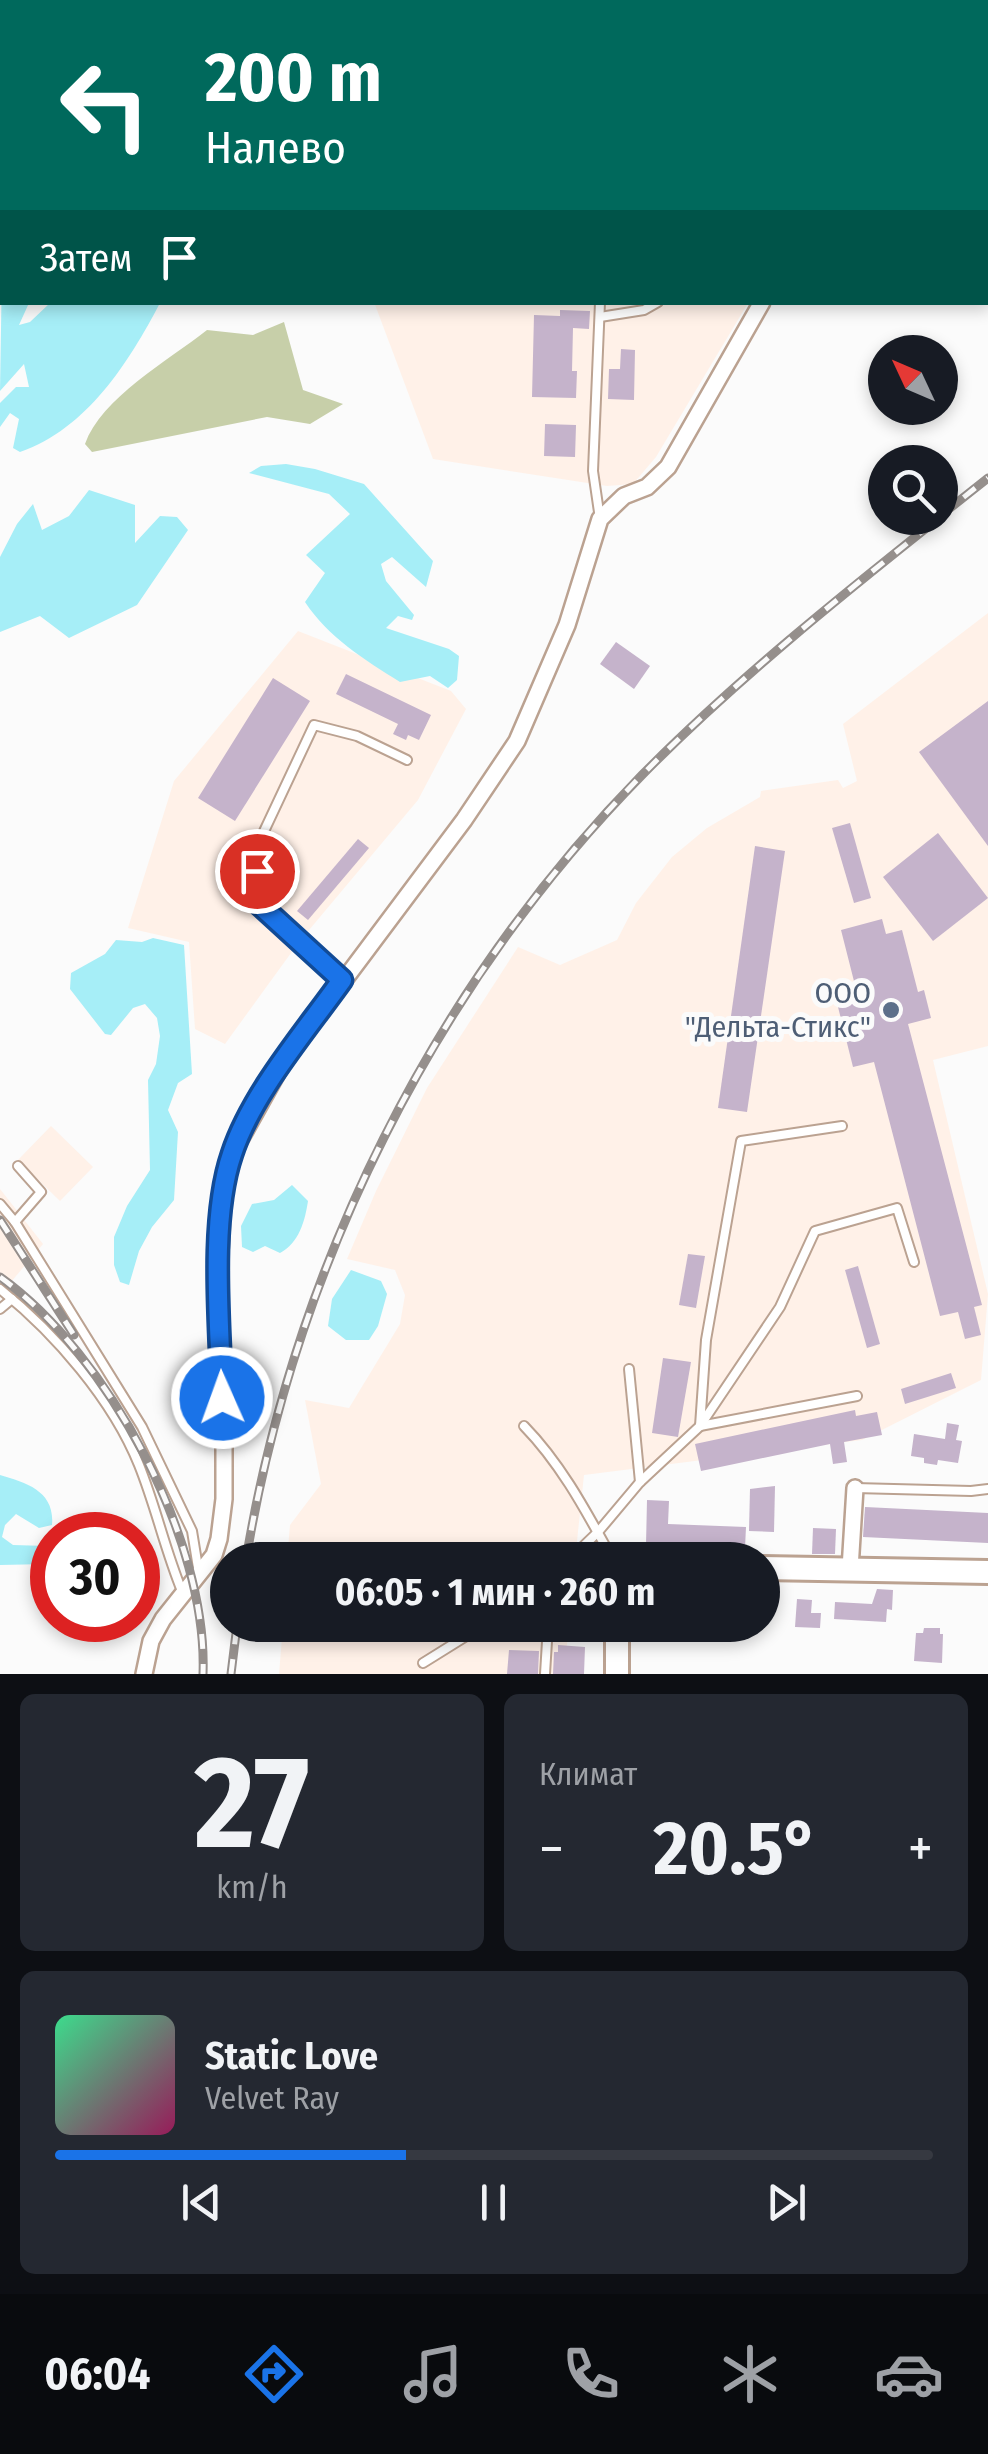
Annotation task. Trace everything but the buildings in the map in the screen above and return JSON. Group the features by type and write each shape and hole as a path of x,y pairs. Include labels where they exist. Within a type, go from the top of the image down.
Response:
{"street":[{"path":"144,1674 151,1641 182,1591 214,1556 220,1539 224,1499 218,1286 224,1195 232,1154 286,1059 464,820 516,741 567,625 600,519 624,496 647,487 668,467 760,305"},
{"path":"850,1569 855,1488"},
{"path":"780,1568 988,1572"},
{"path":"613,1642 617,1674"}],"lane":[{"path":"600,305 593,471 600,519"},
{"path":"600,317 653,305"},
{"path":"342,980 260,905 259,842 314,725 358,736 406,760"},
{"path":"700,1426 706,1340 741,1141 842,1126"},
{"path":"15,1222 41,1192 18,1166"},
{"path":"0,1204 142,1427 192,1531 198,1574"},
{"path":"588,1542 640,1482 700,1426 780,1307 815,1231 897,1208 914,1262"},
{"path":"0,1289 56,1340 121,1428 139,1465 182,1591"},
{"path":"0,1309 12,1298"},
{"path":"629,1368 640,1482"},
{"path":"700,1426 857,1396"},
{"path":"524,1426 545,1448 603,1542"},
{"path":"855,1488 972,1492 988,1489"},
{"path":"423,1663 457,1642"},
{"path":"545,1674 547,1642"}],"shaded area":[{"path":"375,305 747,305 656,457 633,484 607,486 433,459"},
{"path":"988,613 988,1046 933,1060 988,1294 981,1380 862,1440 584,1475 577,1542 289,1542 290,1525 321,1484 305,1400 349,1408 400,1324 405,1295 395,1270 347,1259 427,1088 518,947 560,965 617,940 636,903 672,857 707,828 760,797 761,791 838,780 843,788 857,781 843,724"},
{"path":"298,631 451,691 466,709 418,800 299,942 225,1044 195,1029 189,942 128,928 174,781"},
{"path":"51,1126 93,1167 60,1201 18,1160"},
{"path":"0,1189 43,1244 0,1295"},
{"path":"282,1642 567,1642 564,1674 279,1674"}],"green space":[{"path":"284,322 303,390 343,404 310,424 267,417 92,452 85,444 105,411 121,396 207,330 253,335"}],"water":[{"path":"1,305 28,305 19,325 30,322 48,305 159,305 104,391 66,427 44,441 20,452 13,448 19,419 10,413 0,427 0,403 16,387 29,387 24,364 0,391"},
{"path":"286,464 364,484 433,561 426,587 392,557 381,564 386,581 414,615 412,620 398,616 386,628 459,656 457,680 448,688 430,676 400,682 336,637 314,615 305,602 325,573 306,555 350,514 329,494 249,473 261,466"},
{"path":"89,490 135,505 135,543 160,516 177,517 188,530 137,605 69,638 40,616 0,632 0,557 17,524 33,504 42,530 69,516"},
{"path":"153,938 184,945 192,1074 178,1083 168,1110 178,1132 174,1200 139,1251 129,1285 120,1282 114,1265 114,1237 127,1206 150,1170 148,1080 156,1064 160,1036 157,1018 145,1004 133,1008 111,1035 105,1034 70,989 71,973 105,954 116,940 142,942"},
{"path":"292,1185 308,1201 303,1224 292,1243 280,1253 265,1246 253,1252 242,1247 241,1226 252,1204 274,1200"},
{"path":"351,1270 381,1281 387,1294 378,1326 369,1340 346,1340 328,1326 332,1299"},
{"path":"0,1475 38,1491 51,1512 30,1512 30,1523 16,1514 5,1525 2,1537 13,1545 30,1546 30,1564 0,1565"}],"railway":[{"path":"958,502 988,478"},
{"path":"250,1542 268,1451 299,1344 338,1239 384,1138 438,1040 499,946 567,858 642,775 787,642 918,535"},
{"path":"0,1220 74,1335"},
{"path":"0,1277 40,1311 78,1353 113,1401 144,1454 189,1566 200,1622 203,1674"},
{"path":"231,1674 235,1642"}],"place":[{"name":"ООО \"Дельта-Стикс\"","path":"891,1010"}],"route":[{"path":"222,1398 218,1286 224,1195 232,1154 256,1106 342,980 260,905 257,871"}]}
